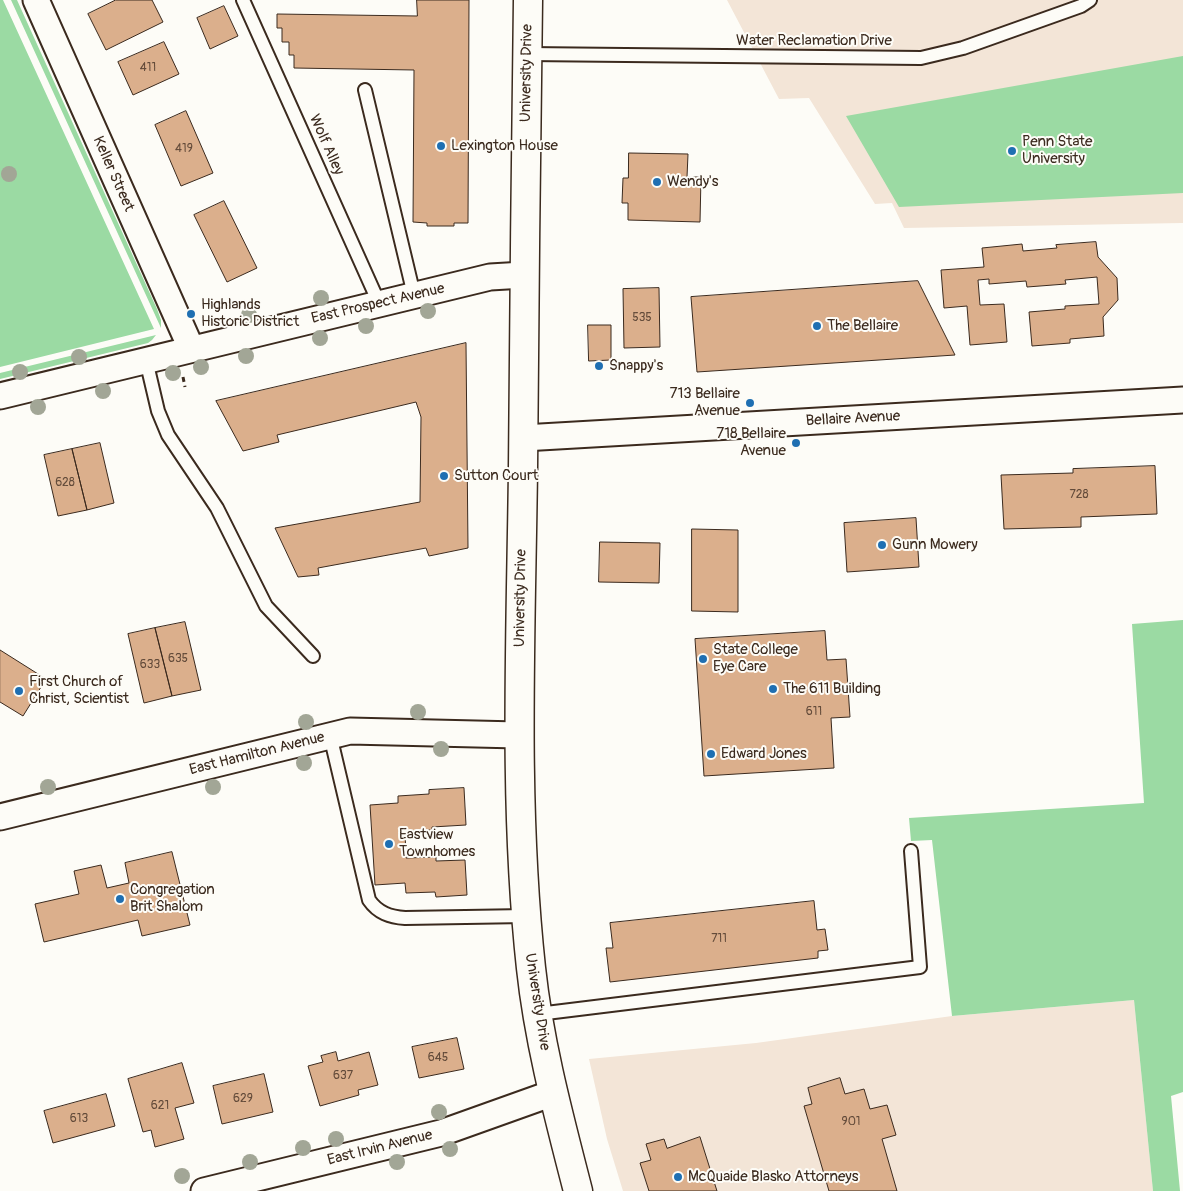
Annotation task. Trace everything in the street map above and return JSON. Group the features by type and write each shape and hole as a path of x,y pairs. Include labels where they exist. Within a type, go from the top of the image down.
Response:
{"main road":[{"name":"University Drive","path":"528,0 518,735 526,916 531,970 553,1093 578,1191"}],"street":[{"name":"Keller Street","path":"36,0 191,348"},
{"name":"East Prospect Avenue","path":"0,396 191,348 490,277 524,276"},
{"name":"Bellaire Avenue","path":"523,438 1183,400"},
{"name":"East Hamilton Avenue","path":"0,817 350,731 518,735"},
{"name":"East Irvin Avenue","path":"204,1191 440,1133 553,1093"}],"lane":[{"name":"Wolf Alley","path":"243,0 379,304"},
{"name":"Water Reclamation Drive","path":"527,54 920,58 972,44 1081,6 1090,0"},
{"path":"365,90 414,296"},
{"path":"146,360 158,411 168,435 217,508 266,606 313,656"},
{"path":"330,735 369,900 378,910 390,916 405,918 526,916"},
{"path":"538,1014 920,967 911,851"}],"path":[{"path":"183,377 185,387"}],"shaded area":[{"name":"Penn State University","path":"727,0 1183,0 1183,223 904,228 892,203 875,204 809,98 779,99"},
{"path":"1134,1000 1153,1191 623,1191 607,1139 589,1059 756,1043 952,1016"}],"green space":[{"path":"0,0 3,0 154,329 0,367"},
{"path":"11,0 17,0 157,309 161,320 161,328"},
{"path":"1183,56 1183,193 899,207 846,116"},
{"path":"156,335 148,343 0,379 0,373"},
{"path":"1183,620 1183,1092 1171,1096 1180,1191 1153,1191 1134,1000 952,1016 932,840 911,841 909,818 1144,803 1132,624"}],"building":[{"path":"116,0 152,0 163,22 106,50 88,14"},
{"name":"Lexington House","path":"417,0 469,0 468,223 454,223 454,226 427,226 427,223 413,222 414,70 294,68 294,55 289,55 289,42 282,42 282,28 277,28 277,14 417,16"},
{"path":"224,6 238,36 210,49 197,18"},
{"path":"164,42 179,74 133,95 118,62"},
{"path":"186,111 213,173 181,186 155,125"},
{"path":"629,153 688,154 687,177 701,177 700,222 628,220 628,203 622,203 623,178 628,178"},
{"path":"224,201 257,268 227,282 194,215"},
{"path":"1096,242 1098,257 1117,278 1118,300 1103,317 1104,336 1070,339 1070,343 1032,346 1029,312 1065,309 1065,306 1099,304 1097,277 1065,280 1066,284 1027,287 1026,281 989,284 989,279 978,280 980,305 1004,304 1007,342 970,345 967,306 944,308 941,270 984,267 982,248 1022,244 1023,251 1057,248 1056,245"},
{"name":"The Bellaire","path":"918,281 955,355 697,372 691,297"},
{"path":"659,288 660,347 624,348 623,289"},
{"path":"588,325 611,325 611,360 589,361"},
{"name":"Sutton Court","path":"466,343 468,548 429,556 426,548 318,568 319,575 298,577 275,528 420,502 421,417 416,402 277,435 279,442 243,451 216,401"},
{"path":"100,443 114,503 87,510 72,449"},
{"path":"72,449 87,510 58,516 44,455"},
{"path":"1155,466 1157,514 1081,517 1081,527 1004,529 1001,475 1073,473 1073,469"},
{"name":"Gunn Mowery","path":"916,518 919,567 847,572 844,523"},
{"path":"692,529 738,530 738,612 692,611"},
{"path":"600,542 660,543 659,583 599,582"},
{"path":"185,622 201,690 172,696 155,628"},
{"path":"155,628 172,696 144,703 128,634"},
{"name":"The 611 Building","path":"825,631 827,660 846,659 850,717 831,718 834,768 704,776 695,639"},
{"name":"First Church of Christ, Scientist","path":"0,650 46,679 23,716 0,702"},
{"name":"Eastview Townhomes","path":"464,788 466,825 432,827 432,830 405,831 406,858 436,857 436,861 465,860 467,895 436,897 435,892 406,893 405,883 375,885 370,805 398,803 398,796 429,794 429,790"},
{"name":"Congregation Brit Shalom","path":"172,852 190,925 142,936 138,920 44,942 35,904 79,894 74,871 101,865 107,888 129,883 125,863"},
{"path":"814,901 817,930 825,929 828,950 818,951 818,958 610,982 606,948 613,948 610,923"},
{"path":"457,1038 464,1069 419,1078 412,1047"},
{"path":"336,1052 338,1061 369,1052 378,1085 358,1090 359,1095 320,1106 308,1066 323,1062 321,1056"},
{"path":"182,1063 194,1103 175,1108 184,1139 155,1147 151,1130 143,1132 128,1079"},
{"path":"264,1074 273,1112 222,1124 213,1086"},
{"path":"840,1078 845,1094 864,1089 870,1109 887,1105 896,1135 882,1139 897,1191 829,1191 804,1106 812,1104 808,1088"},
{"path":"106,1094 115,1126 53,1143 44,1111"},
{"name":"McQuaide Blasko Attorneys","path":"700,1137 717,1191 649,1191 640,1163 651,1160 646,1144 664,1139 667,1148"}],"place":[{"name":"Lexington House","path":"441,146"},
{"name":"Penn State University","path":"1012,151"},
{"name":"Wendy's","path":"657,182"},
{"name":"Highlands Historic District","path":"191,314"},
{"name":"The Bellaire","path":"817,326"},
{"name":"Snappy's","path":"599,366"},
{"name":"713 Bellaire Avenue","path":"750,403"},
{"name":"718 Bellaire Avenue","path":"796,443"},
{"name":"Sutton Court","path":"444,476"},
{"name":"Gunn Mowery","path":"882,545"},
{"name":"State College Eye Care","path":"703,659"},
{"name":"The 611 Building","path":"773,689"},
{"name":"First Church of Christ, Scientist","path":"19,691"},
{"name":"Edward Jones","path":"711,754"},
{"name":"Eastview Townhomes","path":"389,844"},
{"name":"Congregation Brit Shalom","path":"120,899"},
{"name":"McQuaide Blasko Attorneys","path":"678,1177"}]}
